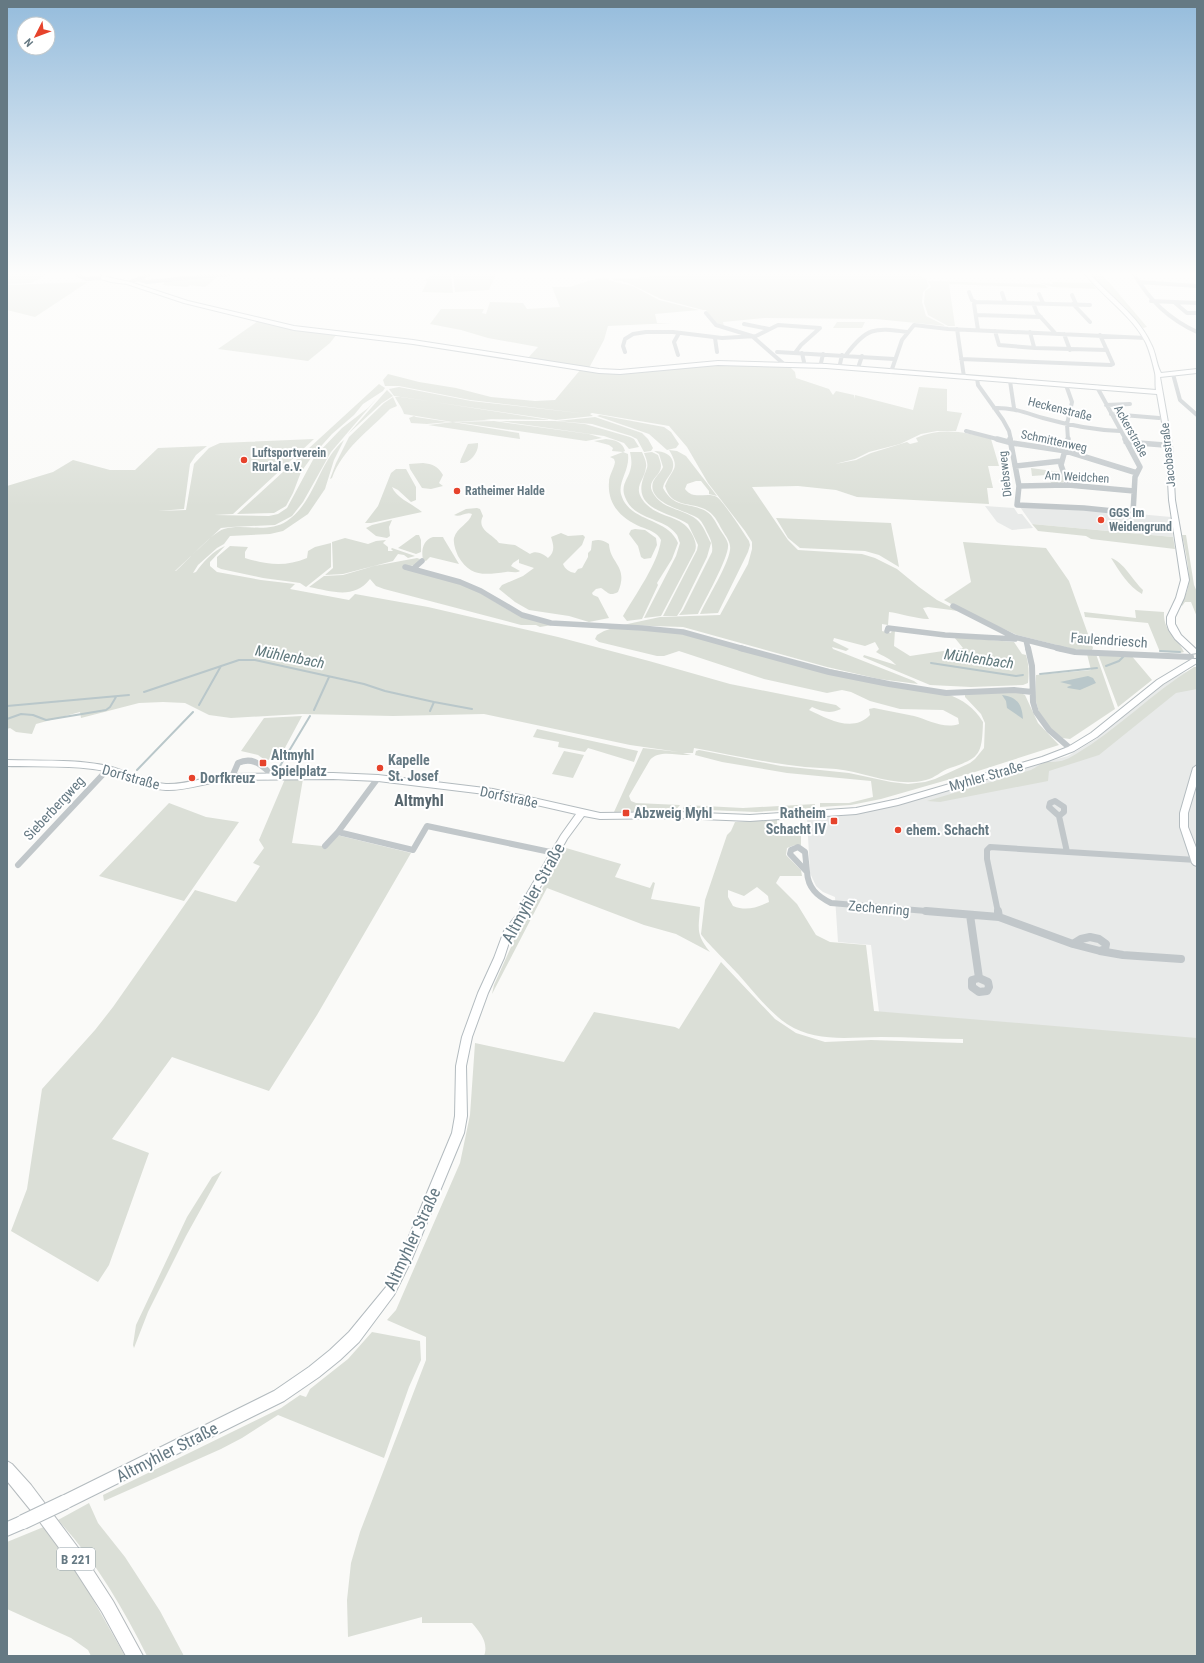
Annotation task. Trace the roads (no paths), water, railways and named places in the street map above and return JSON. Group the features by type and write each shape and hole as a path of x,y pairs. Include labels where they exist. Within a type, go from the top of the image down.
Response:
{"main road":[{"path":"475,352 599,371 620,372 710,363 786,363 1159,392"},
{"name":"Jacobastraße","path":"1152,352 1159,375 1157,376 1168,446 1172,500 1185,580 1180,598 1171,617 1171,624 1178,637 1195,657"},
{"path":"1159,375 1197,372"},
{"name":"Myhler Straße","path":"750,818 836,813 885,806 1045,759 1071,749 1094,734 1160,682 1195,657"},
{"name":"Dorfstraße","path":"7,763 84,765 108,769 152,785 174,788 217,778 232,777 333,776 378,778 493,792 581,813 605,816 678,815 750,818"},
{"path":"1196,862 1184,827 1184,813 1194,788 1197,768"},
{"name":"Altmyhler Straße","path":"7,1529 65,1502 279,1396 335,1356 371,1317 390,1291 407,1257 458,1133 461,1116 460,1066 467,1037 483,993 499,958 507,934 522,915 529,898 564,837 581,813"},
{"name":"B 221","path":"7,1469 28,1493 116,1618 135,1656"}],"street":[{"path":"772,352 786,363"},
{"path":"777,352 786,363"},
{"path":"777,352 894,359"},
{"path":"840,364 847,352"},
{"path":"891,372 897,352"},
{"path":"960,352 964,377"},
{"path":"961,359 1111,366 1113,364 1108,352"},
{"path":"802,353 804,362"},
{"path":"821,363 823,354"},
{"path":"859,365 862,356"},
{"path":"1173,374 1180,400 1197,415"},
{"name":"Diebsweg","path":"977,378 978,385 1009,431 1019,486 1017,505 1133,512"},
{"path":"1010,381 1014,408"},
{"path":"1066,384 1072,402 1068,424 1068,443 1062,461 1062,469 1068,485"},
{"name":"Ackerstraße","path":"1097,387 1140,468 1135,477 1133,512"},
{"name":"Ackerstraße","path":"1106,405 1130,404"},
{"name":"Heckenstraße","path":"994,408 1014,408 1041,418 1068,424 1120,431"},
{"path":"1111,414 1160,418"},
{"name":"Schmittenweg","path":"966,431 1012,443 1066,451 1137,473"},
{"path":"1126,442 1164,445"},
{"path":"1015,466 1062,461"},
{"name":"Am Weidchen","path":"1019,486 1068,485 1134,491"},
{"path":"413,569 422,561"},
{"path":"405,567 460,582 481,590 522,615 551,623 642,628 683,632 829,672 889,684 946,693 1014,690 1032,692"},
{"name":"Faulendriesch","path":"953,606 986,624 1018,638 1083,653 1195,657"},
{"name":"Faulendriesch","path":"887,632 888,628 945,635 1018,638"},
{"path":"1026,640 1032,666 1033,702 1039,717 1055,737 1071,749"},
{"path":"232,777 238,763 248,760 254,760 262,766 269,772 268,776"},
{"name":"Sieberbergweg","path":"18,864 108,769"},
{"path":"325,846 338,832 378,778"},
{"path":"1059,816 1067,852"},
{"path":"338,832 413,850 427,826 555,853"},
{"path":"999,917 987,859 987,850 990,847 1196,862"},
{"name":"Zechenring","path":"807,873 809,886 814,894 821,900 831,904 999,917 1073,944 1100,951 1124,955 1181,959"},
{"path":"970,915 979,978"},
{"path":"1073,944 1077,940 1095,936 1102,939 1106,944 1105,949 1100,951"}],"waterway":[{"name":"Mühlenbach","path":"1160,651 1180,652"},
{"name":"Mühlenbach","path":"1106,666 1119,661 1124,656"},
{"name":"Mühlenbach","path":"221,666 239,660 255,660 364,684 385,691 434,702"},
{"name":"Mühlenbach","path":"931,663 1016,676 1023,675"},
{"name":"Mühlenbach","path":"144,692 221,666"},
{"path":"199,705 221,666"},
{"name":"Mühlenbach","path":"1040,674 1097,668"},
{"path":"314,710 329,677"},
{"name":"Mühlenbach","path":"7,706 129,695"},
{"path":"7,719 21,714 33,715 46,720 106,710 110,707 116,697"},
{"path":"430,711 434,702"},
{"path":"434,702 472,709"},
{"path":"137,770 193,712"},
{"path":"277,771 310,716"}],"place":[{"name":"Luftsportverein Rurtal e.V.","path":"244,460"},
{"name":"Ratheimer Halde","path":"457,491"},
{"name":"GGS Im Weidengrund","path":"1101,520"},
{"name":"Altmyhl Spielplatz","path":"263,763"},
{"name":"Kapelle St. Josef","path":"380,768"},
{"name":"Dorfkreuz","path":"192,778"},
{"name":"Abzweig Myhl","path":"626,813"},
{"name":"Ratheim Schacht IV","path":"834,821"},
{"name":"ehem. Schacht","path":"898,830"}],"district":[{"name":"Altmyhl","path":"419,800"}]}
